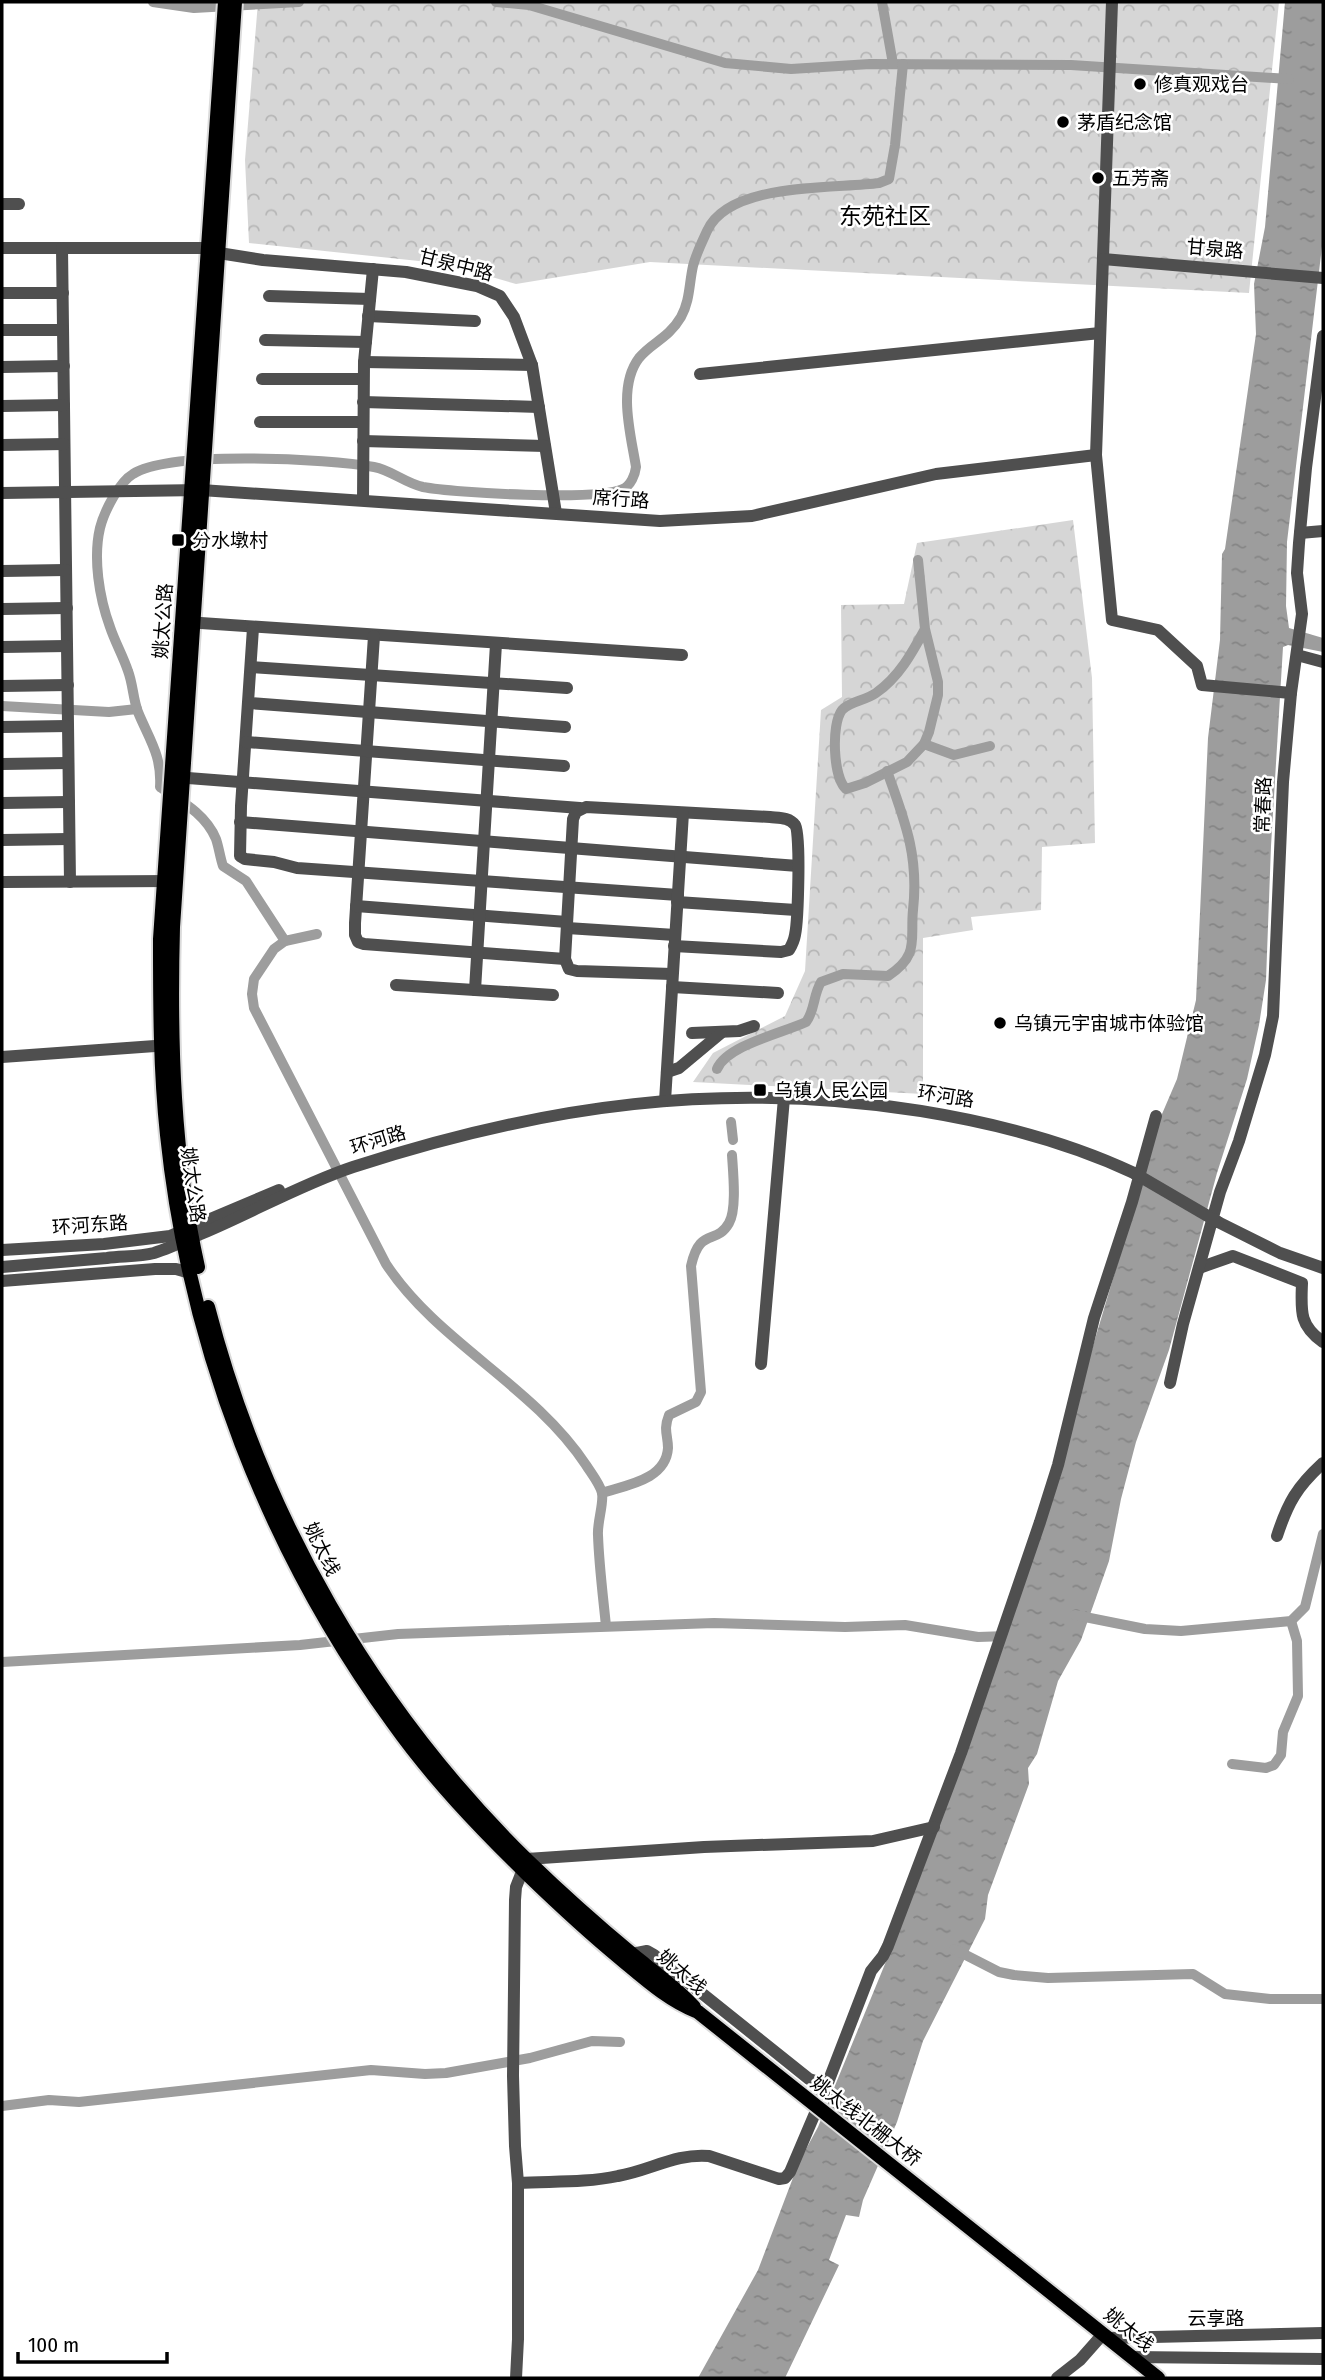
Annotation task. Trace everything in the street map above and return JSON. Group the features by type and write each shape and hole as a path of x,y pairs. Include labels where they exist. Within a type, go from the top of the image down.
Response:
{"main road":[{"name":"姚太公路","path":"225,2 229,21"},
{"name":"姚太公路","path":"170,881 181,823 178,778 198,450 229,21 235,2"},
{"name":"姚太公路","path":"178,778 170,811 173,927 166,1045 187,1235"},
{"name":"姚太线","path":"187,1235 190,1273 210,1352 247,1460 280,1533 357,1661 431,1755 576,1920 651,1984 680,2005 698,2012"},
{"name":"姚太线","path":"187,1235 248,1433 328,1614"},
{"name":"姚太线","path":"525,1865 672,1986 698,2012"},
{"name":"姚太线北栅大桥","path":"698,2012 1010,2260"},
{"name":"姚太线","path":"1010,2260 1158,2378"}],"street":[{"path":"1112,2 1096,455 1112,620 1158,630 1197,666 1202,685 1291,693"},
{"path":"2,204 19,204"},
{"name":"甘泉中路","path":"2,248 213,251 263,260 406,272 465,284 500,296 514,317 532,365 555,508"},
{"path":"62,248 70,882"},
{"name":"甘泉路","path":"1103,259 1323,278"},
{"path":"363,500 363,379 373,269"},
{"path":"2,293 63,293"},
{"path":"270,296 370,299"},
{"path":"368,316 475,321"},
{"path":"2,330 63,330"},
{"path":"700,373 1100,333"},
{"name":"常春路","path":"1171,1383 1183,1324 1220,1192 1239,1142 1265,1055 1273,1016 1283,782 1302,614 1297,573 1320,385 1323,336"},
{"path":"265,340 366,342"},
{"path":"364,362 532,365"},
{"path":"2,367 64,366"},
{"path":"262,379 363,379"},
{"path":"363,402 539,407"},
{"path":"2,406 64,405"},
{"path":"260,422 363,422"},
{"path":"2,445 65,444"},
{"path":"363,447 545,446"},
{"name":"席行路","path":"2,493 196,489 363,500 555,508 660,521 752,516 936,474 1096,455"},
{"path":"1300,533 1323,531"},
{"path":"2,571 66,570"},
{"path":"2,609 66,608"},
{"path":"188,623 682,656"},
{"path":"253,628 238,848 240,856 245,859 297,868 569,888 796,910"},
{"path":"374,636 356,906 355,935 358,942 565,959"},
{"path":"475,990 496,644"},
{"path":"2,647 67,646"},
{"path":"1298,652 1323,662"},
{"path":"251,667 568,688"},
{"path":"2,686 68,691"},
{"path":"249,703 565,727"},
{"path":"2,727 68,722"},
{"path":"246,742 564,766"},
{"path":"2,764 68,763"},
{"path":"178,778 580,808 788,818 797,830 798,866 793,944 789,950 780,953 480,915 356,906"},
{"path":"2,803 69,802"},
{"path":"580,808 573,818 565,959 569,969 778,993"},
{"path":"665,1101 683,813"},
{"path":"240,822 798,866"},
{"path":"2,840 69,839"},
{"path":"2,882 170,881"},
{"path":"396,985 553,995"},
{"path":"692,1033 720,1033 746,1030 754,1026"},
{"path":"667,1072 679,1068 720,1033"},
{"path":"2,1057 166,1045"},
{"name":"环河路","path":"2,1267 152,1254 286,1187 436,1142 517,1122 610,1105 760,1096 903,1109 985,1122 1067,1145 1134,1173 1218,1222 1280,1253 1323,1268"},
{"path":"761,1364 784,1098"},
{"path":"518,2183 604,2179 682,2157 699,2155 772,2177 785,2178 790,2172 827,2085 863,1989 871,1971 888,1946 1009,1617 1058,1465 1094,1318 1132,1202 1156,1116"},
{"name":"环河东路","path":"2,1250 104,1244 187,1235"},
{"path":"1199,1268 1233,1256 1302,1283 1302,1320 1312,1335 1323,1342"},
{"path":"2,1282 155,1269 176,1269 190,1273"},
{"path":"1277,1536 1286,1507 1323,1463"},
{"path":"516,2378 518,2183 514,2146 513,2076 515,1900 525,1865 705,1847 873,1841 934,1827"},
{"path":"632,1954 647,1951 654,1955 809,2078 827,2085"},
{"name":"云享路","path":"1106,2337 1323,2333"},
{"path":"1057,2378 1106,2337"},
{"path":"1132,2357 1323,2359"}],"green space":[{"path":"258,2 1279,2 1249,293 650,262 516,284 447,264 249,243 245,160"},
{"path":"1073,520 1092,678 1095,843 1042,847 1041,910 971,917 973,930 923,938 923,1094 693,1082 713,1053 785,1016 805,971 821,710 842,697 841,605 904,604 917,543"}],"water":[{"path":"1285,2 1323,2 1323,238 1287,542 1286,606 1289,628 1323,638 1323,652 1288,645 1283,647 1266,980 1247,1079 1217,1173 1169,1350 1136,1442 1109,1561 1081,1640 1058,1681 1037,1754 1028,1768 1029,1784 988,1895 985,1919 923,2041 897,2122 863,2200 859,2217 846,2215 829,2260 839,2265 785,2378 698,2378 758,2270 799,2162 818,2127 901,1925 1087,1366 1162,1114 1177,1079 1196,1000 1208,738 1220,640 1222,554 1225,549 1256,334 1254,284 1265,227"}],"waterway":[{"path":"153,2 194,8 299,2"},
{"path":"496,2 529,5 725,63 791,69 870,64 1071,65 1289,79"},
{"path":"882,2 893,64"},
{"path":"285,941 246,881 223,866 216,839 206,822 160,787 157,756 138,712 130,676 106,615 98,578 100,528 117,490 133,474 152,466 250,458 322,461 374,467 423,487 464,492 586,495 623,489 632,480 636,467 627,411 632,370 639,358 671,330 681,317 688,299 694,262 707,231 719,215 737,204 759,196 810,188 879,183 889,179 903,64"},
{"path":"918,560 925,629 938,682 938,695 929,732 924,744 907,762 865,783 846,789 838,774 836,762 838,717 845,707 872,696 892,680 925,629"},
{"path":"2,706 109,712 137,709"},
{"path":"924,744 954,755 990,746"},
{"path":"717,1069 743,1046 806,1022 821,982 843,974 888,976 909,954 914,891 912,855 905,823 887,771"},
{"path":"317,934 285,941 274,949 254,979 254,1008 386,1264 407,1292 432,1317 540,1411 564,1437 597,1482 602,1497 598,1535 606,1626"},
{"path":"731,1122 733,1140"},
{"path":"602,1493 643,1480 660,1467 666,1459 668,1448 666,1429 669,1415 696,1402 701,1392 691,1266 699,1246 719,1234 729,1223 734,1190 732,1155"},
{"path":"1075,1615 1145,1629 1181,1631 1291,1621 1305,1607 1323,1534"},
{"path":"1232,1764 1266,1768 1274,1765 1281,1755 1283,1732 1298,1696 1297,1641 1291,1621"},
{"path":"2,1662 300,1645 398,1634 714,1623 845,1627 905,1625 978,1637 1007,1636"},
{"path":"954,1949 999,1972 1014,1975 1048,1978 1193,1974 1225,1994 1270,1999 1323,1999"},
{"path":"2,2106 49,2100 79,2102 371,2070 446,2073 530,2058 592,2041 620,2042"}],"place":[{"name":"修真观戏台","path":"1140,84"},
{"name":"茅盾纪念馆","path":"1063,122"},
{"name":"五芳斋","path":"1098,178"},
{"name":"分水墩村","path":"178,540"},
{"name":"乌镇元宇宙城市体验馆","path":"1000,1023"},
{"name":"乌镇人民公园","path":"760,1090"}],"district":[{"name":"东苑社区","path":"885,216"}]}
